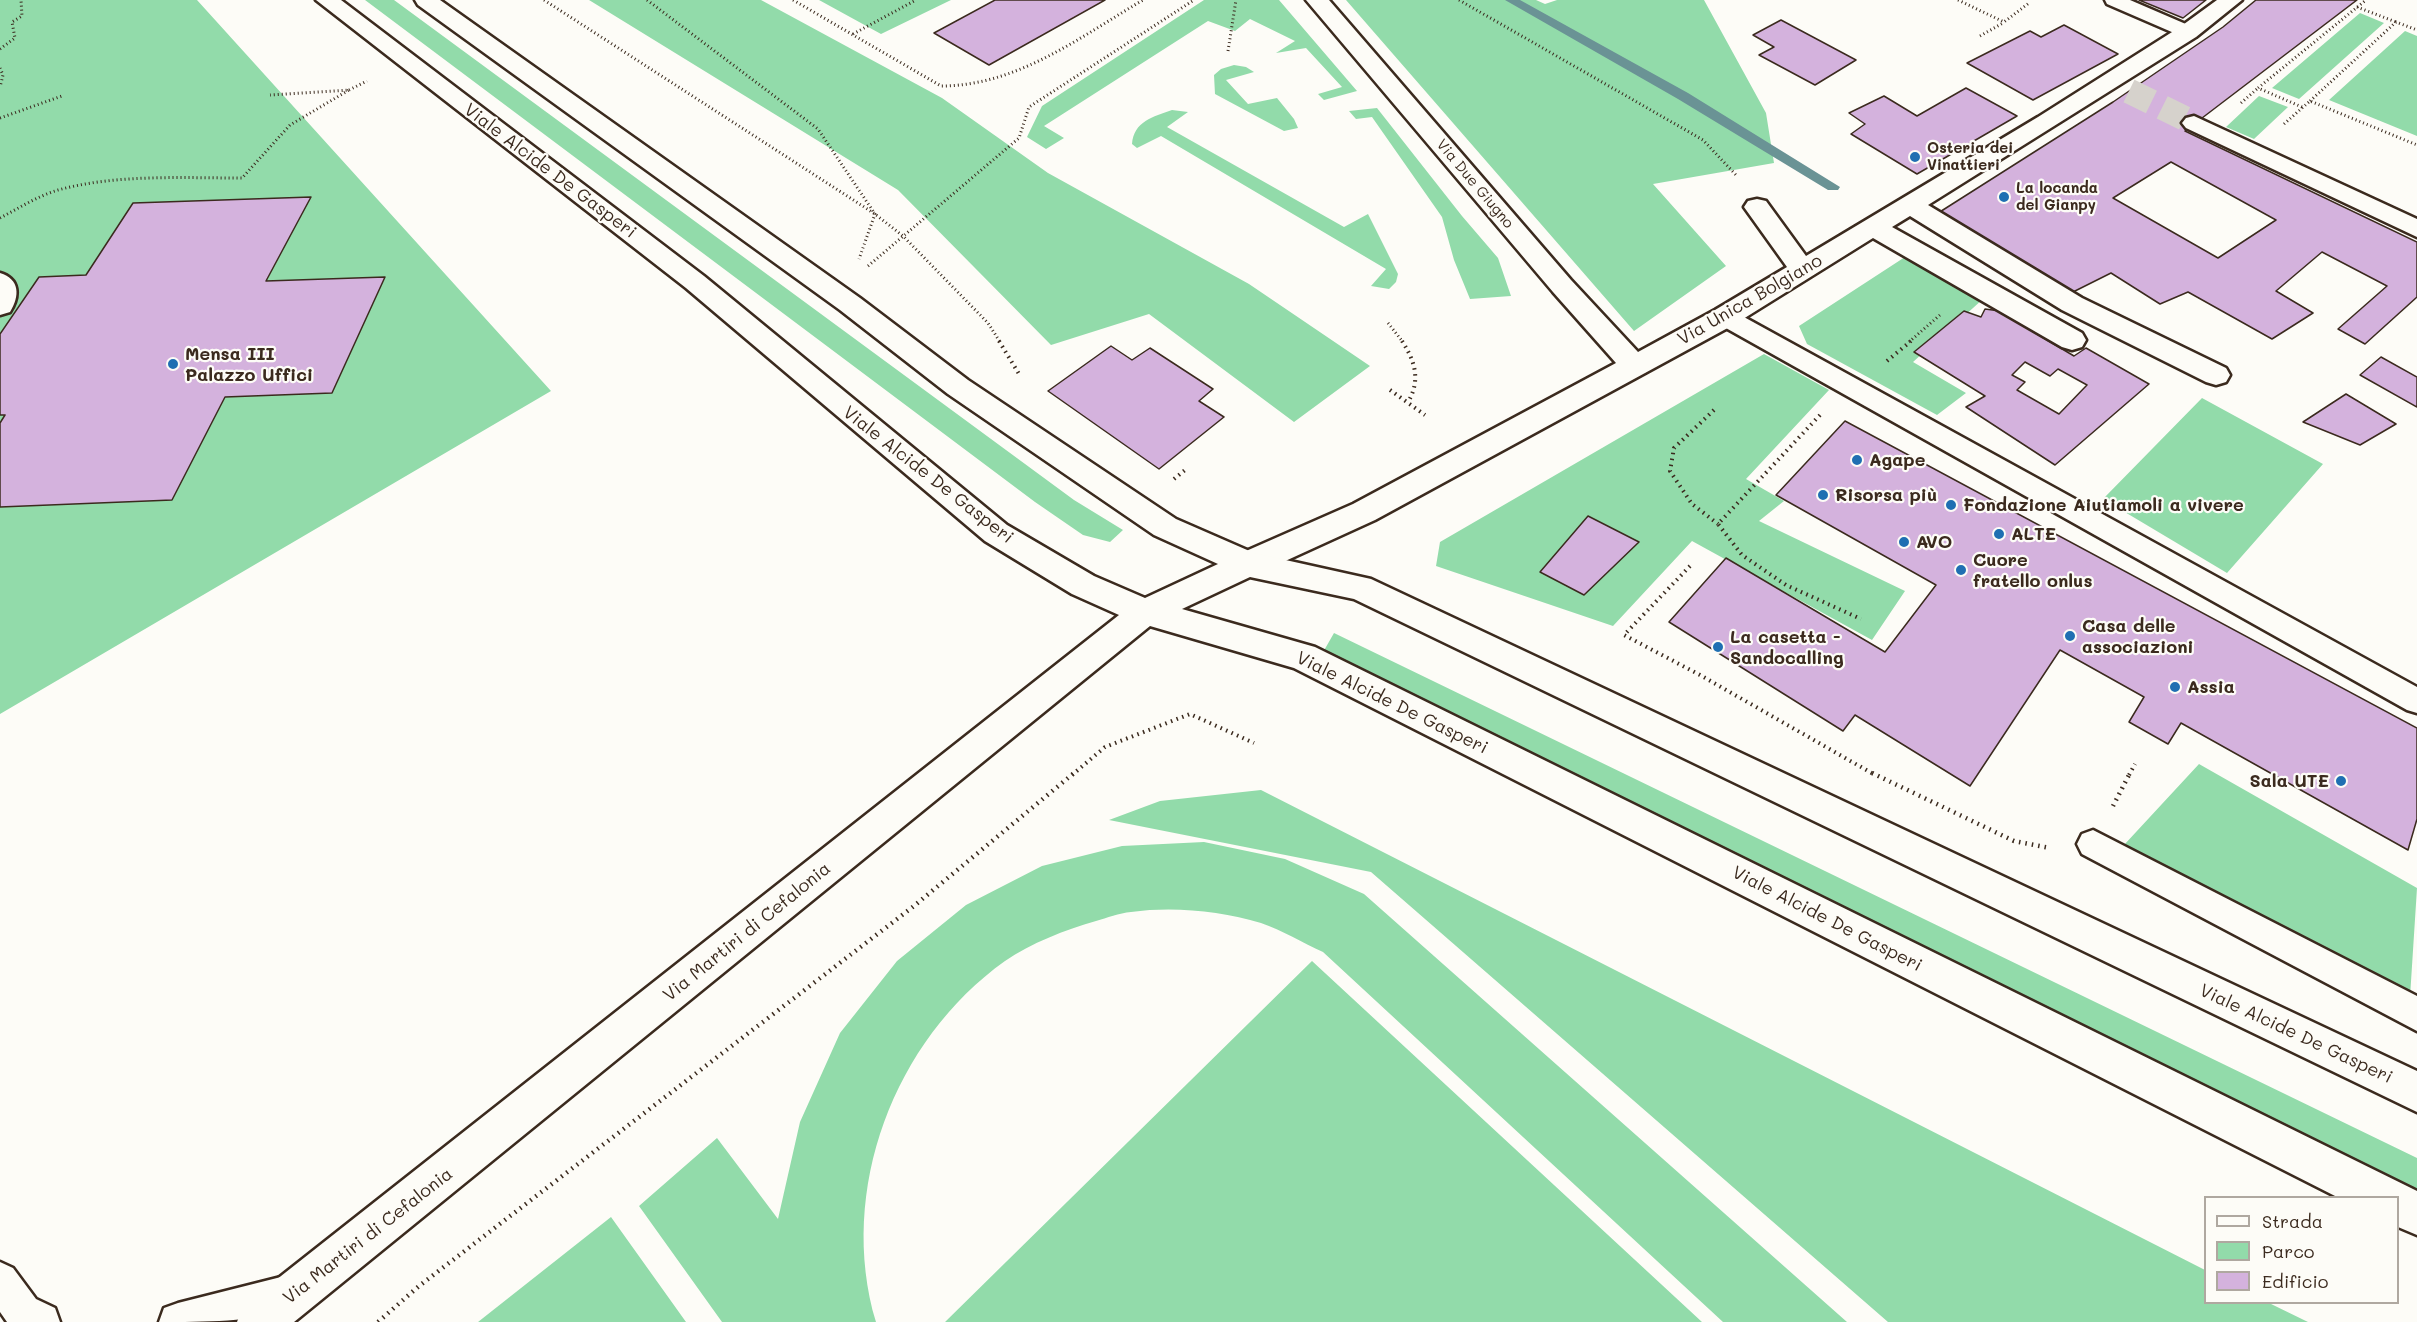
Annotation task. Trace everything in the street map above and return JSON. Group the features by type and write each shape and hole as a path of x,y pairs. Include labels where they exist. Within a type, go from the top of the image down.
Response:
{"street":[{"name":"Viale Alcide De Gasperi","path":"327,0 695,282 996,533 1083,585 1145,612 1303,657 2382,1196"},
{"name":"Viale Alcide De Gasperi","path":"426,0 850,292 958,387 1166,527 1248,564 1360,588 2417,1092"},
{"name":"Via Due Giugno","path":"1317,0 1562,286 1635,366"},
{"name":"Via Unica Bolgiano","path":"1248,564 1364,512 1725,317 1910,205 2119,87 2231,0"},
{"path":"2194,123 2417,230"},
{"path":"1910,205 2072,304 2216,375"},
{"path":"1757,207 1803,270"},
{"path":"1873,227 2072,340"},
{"path":"0,282 3,284 0,306"},
{"name":"Via Martiri di Cefalonia","path":"259,1322 1145,612 1248,564"},
{"path":"2399,1205 2417,1214"}],"lane":[{"path":"2114,0 2188,32"},
{"path":"1725,317 2417,701"},
{"path":"2093,844 2417,1014"},
{"path":"0,1281 23,1312 41,1322"},
{"path":"178,1322 299,1292"}],"path":[{"path":"0,50 15,39 12,22 22,15 21,0"},
{"path":"544,0 875,214 903,236 988,322 1023,382"},
{"path":"647,0 818,129 875,214"},
{"path":"793,0 941,86 972,87 1025,68 1143,0"},
{"path":"852,34 916,0"},
{"path":"850,292 903,236 1019,138 1029,107 1194,0"},
{"path":"1228,51 1236,0"},
{"path":"1459,0 1703,140 1743,182 1757,207"},
{"path":"1958,0 2004,22"},
{"path":"2302,107 2258,88 2366,0"},
{"path":"1980,36 2029,3"},
{"path":"2356,6 2417,30"},
{"path":"2254,150 2396,22"},
{"path":"0,68 3,75 0,87"},
{"path":"0,218 56,191 111,181 174,177 242,178 290,125 349,90 270,95"},
{"path":"0,118 62,96"},
{"path":"2310,100 2417,145"},
{"path":"850,292 875,214"},
{"path":"1882,365 1975,285"},
{"path":"1388,323 1402,337 1413,365 1416,386 1408,402"},
{"path":"1718,524 1732,506 1781,458 1846,386"},
{"path":"1390,390 1425,416"},
{"path":"1714,410 1674,448 1670,471 1692,504 1718,524 1742,555 1786,585 1861,620"},
{"path":"1175,478 1185,470"},
{"path":"1690,566 1624,635 1700,675 1861,768 1951,813 2014,841 2055,849 2093,844"},
{"path":"378,1322 438,1271 914,906 1105,747 1190,714 1254,743"}],"green space":[{"path":"0,0 197,0 551,391 0,714"},
{"path":"365,0 394,0 1074,500 1123,530 1110,542 1083,535 1035,502"},
{"path":"589,0 761,0 942,98 1048,173 1249,284 1370,366 1294,422 1149,314 1051,345 898,190"},
{"path":"819,0 951,0 881,34"},
{"path":"1204,0 1279,0 1357,91 1324,100 1318,94 1342,87 1306,48 1276,53 1295,41 1250,19 1235,31 1208,21 1044,126 1064,138 1046,149 1027,137 1042,106"},
{"path":"1346,0 1536,0 1545,4 1557,0 1704,0 1766,113 1774,163 1653,184 1726,266 1634,331"},
{"path":"2360,13 2384,23 2299,99 2272,88"},
{"path":"2405,31 2417,36 2417,136 2329,100"},
{"path":"1234,65 1246,67 1254,72 1226,80 1248,104 1277,98 1294,119 1298,128 1284,131 1215,94 1214,75 1221,69"},
{"path":"2259,96 2288,107 2254,139 2226,127"},
{"path":"1377,108 1498,258 1511,296 1470,299 1454,260 1442,217 1372,117 1356,119 1349,111"},
{"path":"1172,110 1188,112 1167,127 1344,227 1368,214 1398,274 1396,282 1389,289 1371,286 1386,269 1161,136 1137,148 1132,144 1136,130 1141,125"},
{"path":"1905,257 1983,299 1913,362 1966,393 1937,415 1807,344 1799,326"},
{"path":"1764,354 1829,390 1746,479 1784,501 1759,521 1905,591 1872,640 1692,541 1613,626 1436,566 1440,542"},
{"path":"2202,398 2323,464 2227,573 2103,499"},
{"path":"1334,633 2417,1158 2417,1195 1322,654"},
{"path":"2199,764 2417,888 2410,997 2124,845"},
{"path":"1261,790 2204,1269 2204,1304 2271,1304 2308,1322 1888,1322 1371,872 1109,820 1160,801"},
{"path":"1204,842 1285,859 1364,894 1847,1322 1723,1322 1323,952 1261,923 1213,913 1163,909 1118,914 1060,933 1026,948 1005,961 966,994 933,1032 905,1075 884,1122 870,1171 864,1221 866,1272 876,1322 722,1322 639,1206 717,1138 778,1219 800,1122 840,1033 897,961 966,905 1042,866 1122,846"},
{"path":"1312,961 1702,1322 945,1322"},
{"path":"611,1217 686,1322 478,1322"}],"building":[{"path":"995,0 1105,0 989,65 934,33"},
{"path":"2139,0 2206,0 2183,18"},
{"path":"2256,0 2357,0 2185,131 2417,242 2417,297 2365,344 2338,329 2387,286 2322,252 2276,291 2313,313 2272,339 2188,292 2160,304 2111,273 2067,295 1935,215 2113,102 2223,27","holes":["2171,162 2276,220 2218,258 2113,198"]},
{"path":"1781,20 1856,60 1815,85 1759,55 1774,47 1753,35"},
{"path":"2064,25 2118,54 2033,100 1967,63 2030,31 2041,37"},
{"path":"1966,88 2017,116 1917,174 1851,134 1865,124 1849,113 1884,96 1917,116"},
{"name":"Mensa III Palazzo Uffici","path":"311,197 266,281 385,277 332,393 225,397 172,500 0,507 0,423 5,415 0,415 0,334 39,277 86,275 133,203"},
{"path":"1985,309 2015,313 2032,331 2074,356 2086,348 2149,384 2055,465 1966,407 1985,396 1914,352 1964,311 1981,317","holes":["2025,362 2050,376 2058,369 2087,385 2059,414 2017,390 2025,382 2012,375"]},
{"path":"1111,346 1132,360 1150,348 1213,389 1199,401 1224,417 1159,469 1048,391"},
{"path":"2381,357 2417,377 2417,407 2360,375"},
{"path":"2346,394 2396,424 2360,445 2303,422"},
{"name":"Casa delle associazioni","path":"1845,421 2417,728 2417,819 2408,850 2181,723 2168,744 2129,722 2144,697 2060,650 1970,786 1855,715 1843,731 1669,622 1726,558 1885,652 1936,585 1776,495"},
{"path":"1588,516 1639,542 1584,595 1540,572"}],"waterway":[{"path":"1511,0 1683,96 1833,187"}],"tunnel":[{"path":"2129,91 2194,123"}],"place":[{"name":"Osteria dei Vinattieri","path":"1915,157"},
{"name":"La locanda del Gianpy","path":"2004,197"},
{"name":"Mensa III Palazzo Uffici","path":"173,364"},
{"name":"Agape","path":"1857,460"},
{"name":"Risorsa più","path":"1823,495"},
{"name":"Fondazione Aiutiamoli a vivere","path":"1951,505"},
{"name":"ALTE","path":"1999,534"},
{"name":"AVO","path":"1904,542"},
{"name":"Cuore fratello onlus","path":"1961,570"},
{"name":"Casa delle associazioni","path":"2070,636"},
{"name":"La casetta - Sandocalling","path":"1718,647"},
{"name":"Assia","path":"2175,687"},
{"name":"Sala UTE","path":"2341,781"}]}
